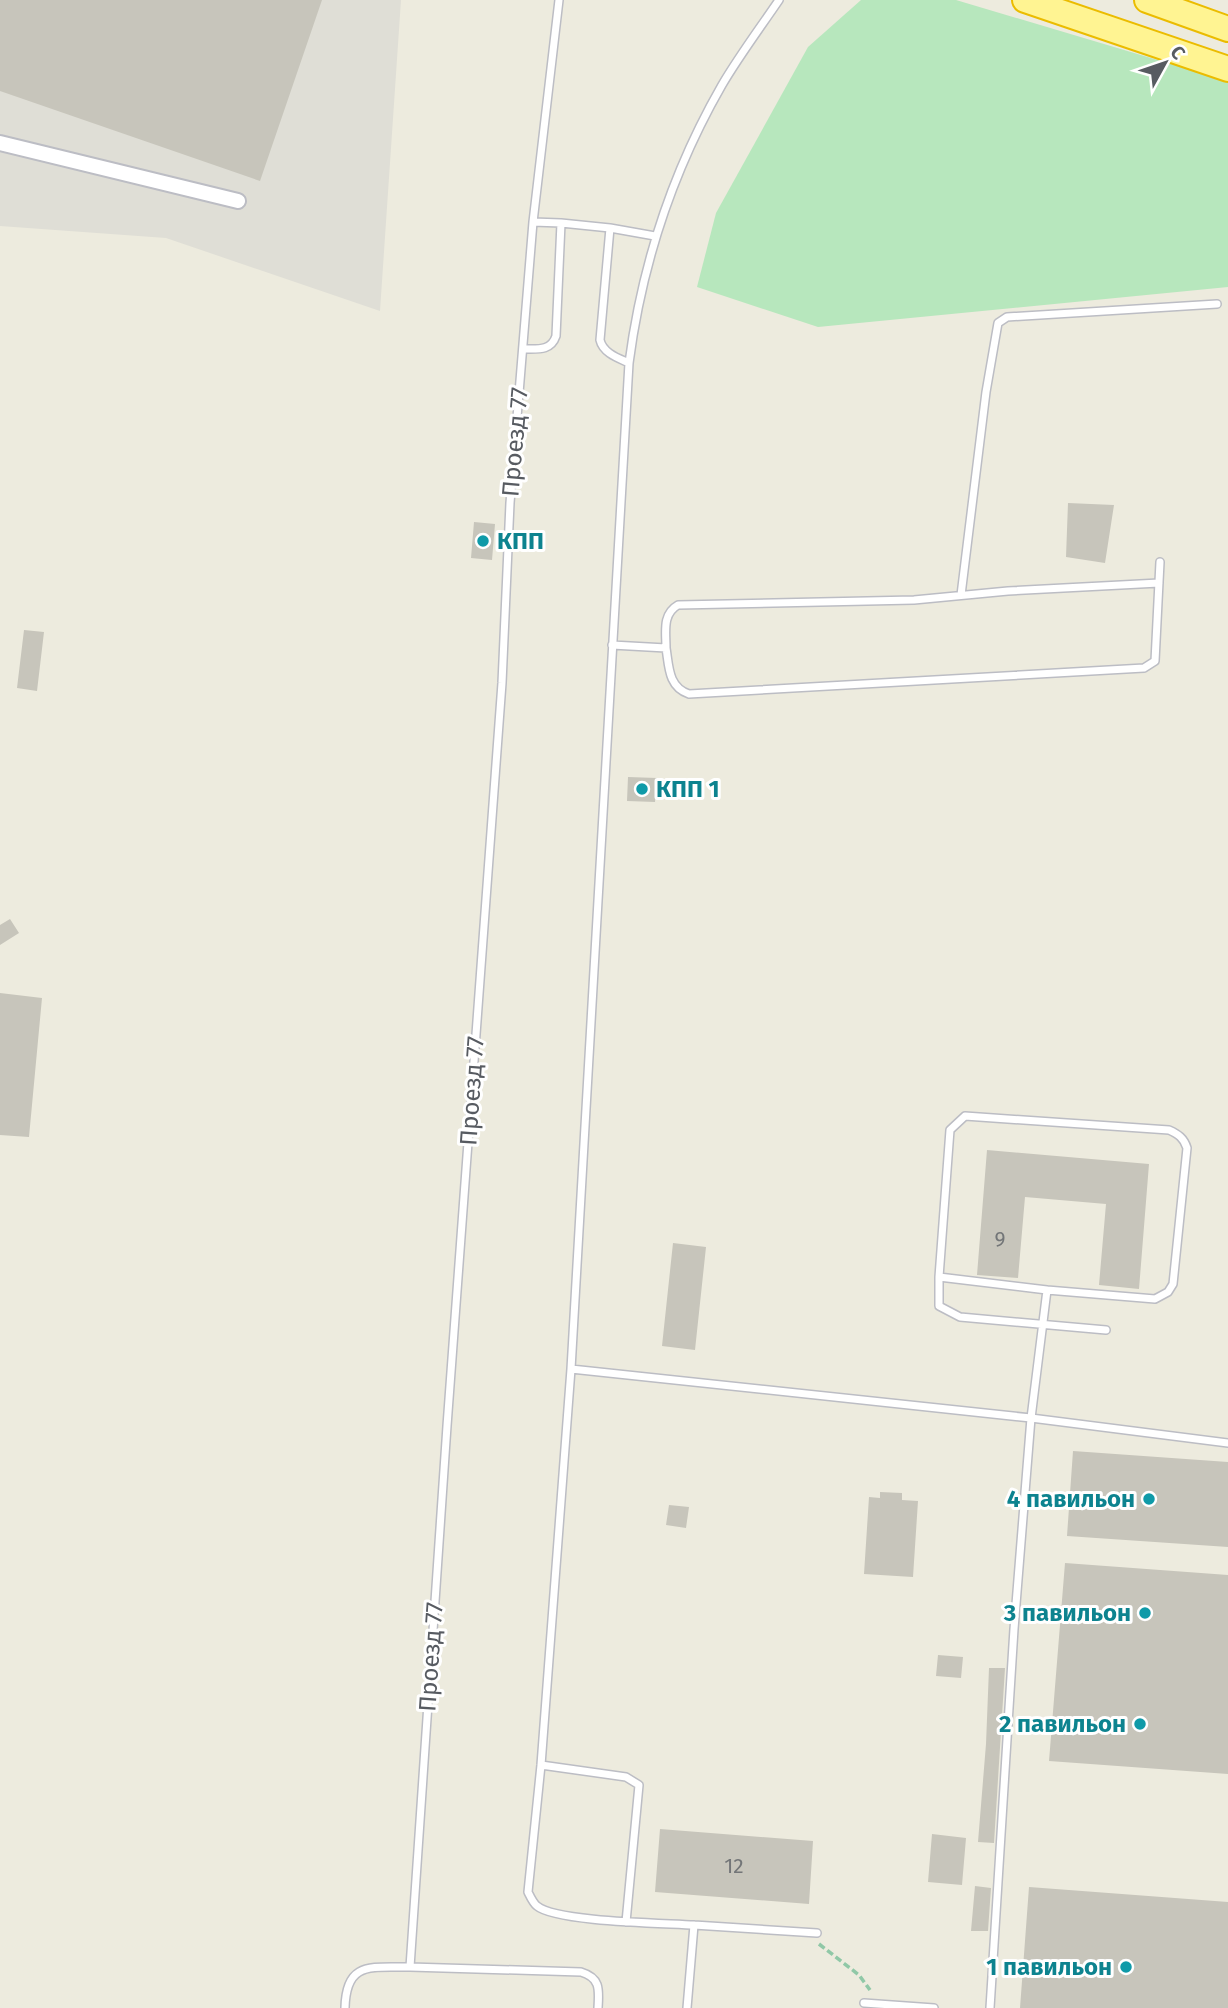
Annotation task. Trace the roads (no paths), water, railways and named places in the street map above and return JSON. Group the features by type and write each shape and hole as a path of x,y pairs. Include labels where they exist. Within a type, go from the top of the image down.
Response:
{"highway":[{"path":"1025,0 1228,69"},
{"path":"1147,0 1228,29"}],"street":[{"path":"0,143 238,201"}],"lane":[{"name":"Проезд 77","path":"410,1967 502,683 510,503 533,222 559,0"},
{"path":"779,0 723,84 692,142 669,195 655,236 636,313 629,363 571,1369 541,1765 528,1892 536,1906 554,1914 626,1922 817,1933"},
{"path":"533,222 561,223 655,236"},
{"path":"524,349 544,349 554,342 556,336 561,223"},
{"path":"610,229 600,340 601,346 612,355 629,363"},
{"path":"961,595 986,392 998,323 1007,317 1217,304"},
{"path":"1159,583 1054,587 914,600 678,605 666,618 666,648 671,677 681,692 689,694 1144,668 1155,661 1159,583 1160,562"},
{"path":"612,645 666,648"},
{"path":"939,1277 1155,1299 1168,1292 1173,1284 1187,1148 1178,1133 1169,1130 965,1116 950,1130 939,1277 939,1306 960,1317 1106,1331"},
{"path":"990,2008 1014,1629 1031,1418 1047,1290"},
{"path":"571,1369 1031,1418 1228,1443"},
{"path":"541,1765 626,1777 639,1785 626,1922"},
{"path":"687,2008 694,1925"},
{"path":"345,2008 345,1990 353,1975 365,1969 410,1967 581,1972 597,1980 598,2008"},
{"path":"864,2003 934,2008"}],"place":[{"name":"КПП","path":"483,541"},
{"name":"КПП 1","path":"642,789"},
{"name":"4 павильон","path":"1149,1499"},
{"name":"3 павильон","path":"1145,1613"},
{"name":"2 павильон","path":"1140,1724"},
{"name":"1 павильон","path":"1126,1967"}]}
